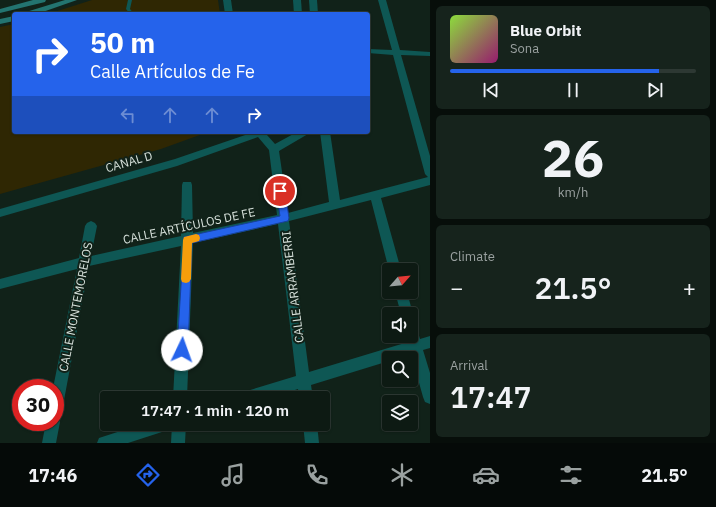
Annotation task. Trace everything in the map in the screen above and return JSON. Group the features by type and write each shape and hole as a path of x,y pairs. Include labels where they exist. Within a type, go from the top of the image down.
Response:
{"main road":[{"path":"0,5 17,0"},
{"path":"0,12 42,0"},
{"path":"35,12 73,0"},
{"path":"0,22 12,19"}],"street":[{"path":"227,0 229,12"},
{"path":"297,0 298,12"},
{"path":"313,0 314,12"},
{"path":"382,0 430,174"},
{"path":"370,51 430,54"},
{"path":"232,143 233,134"},
{"name":"CANAL D","path":"0,213 176,162 259,134"},
{"path":"263,134 274,149 301,134"},
{"path":"325,134 335,205"},
{"name":"CALLE ARRAMBERRI","path":"274,149 305,391"},
{"name":"CALLE ARTÍCULOS DE FE","path":"0,284 85,262 284,218 430,181"},
{"path":"180,391 188,240 187,185"},
{"path":"375,195 393,263"},
{"name":"CALLE MONTEMORELOS","path":"61,379 91,226"},
{"path":"269,391 430,342"},
{"path":"415,343 430,397"},
{"path":"49,443 51,431"},
{"path":"104,443 143,431"},
{"path":"178,443 179,431"},
{"path":"311,431 312,443"}],"lane":[{"path":"130,0 128,9 130,12"}],"shaded area":[{"path":"92,0 218,0 220,12 54,12"},
{"path":"12,24 12,134 202,134 161,149 0,194 0,27"}],"slow traffic":[{"path":"186,279 188,240 196,238"}],"route":[{"path":"182,350 188,240 284,218 280,191"}]}
